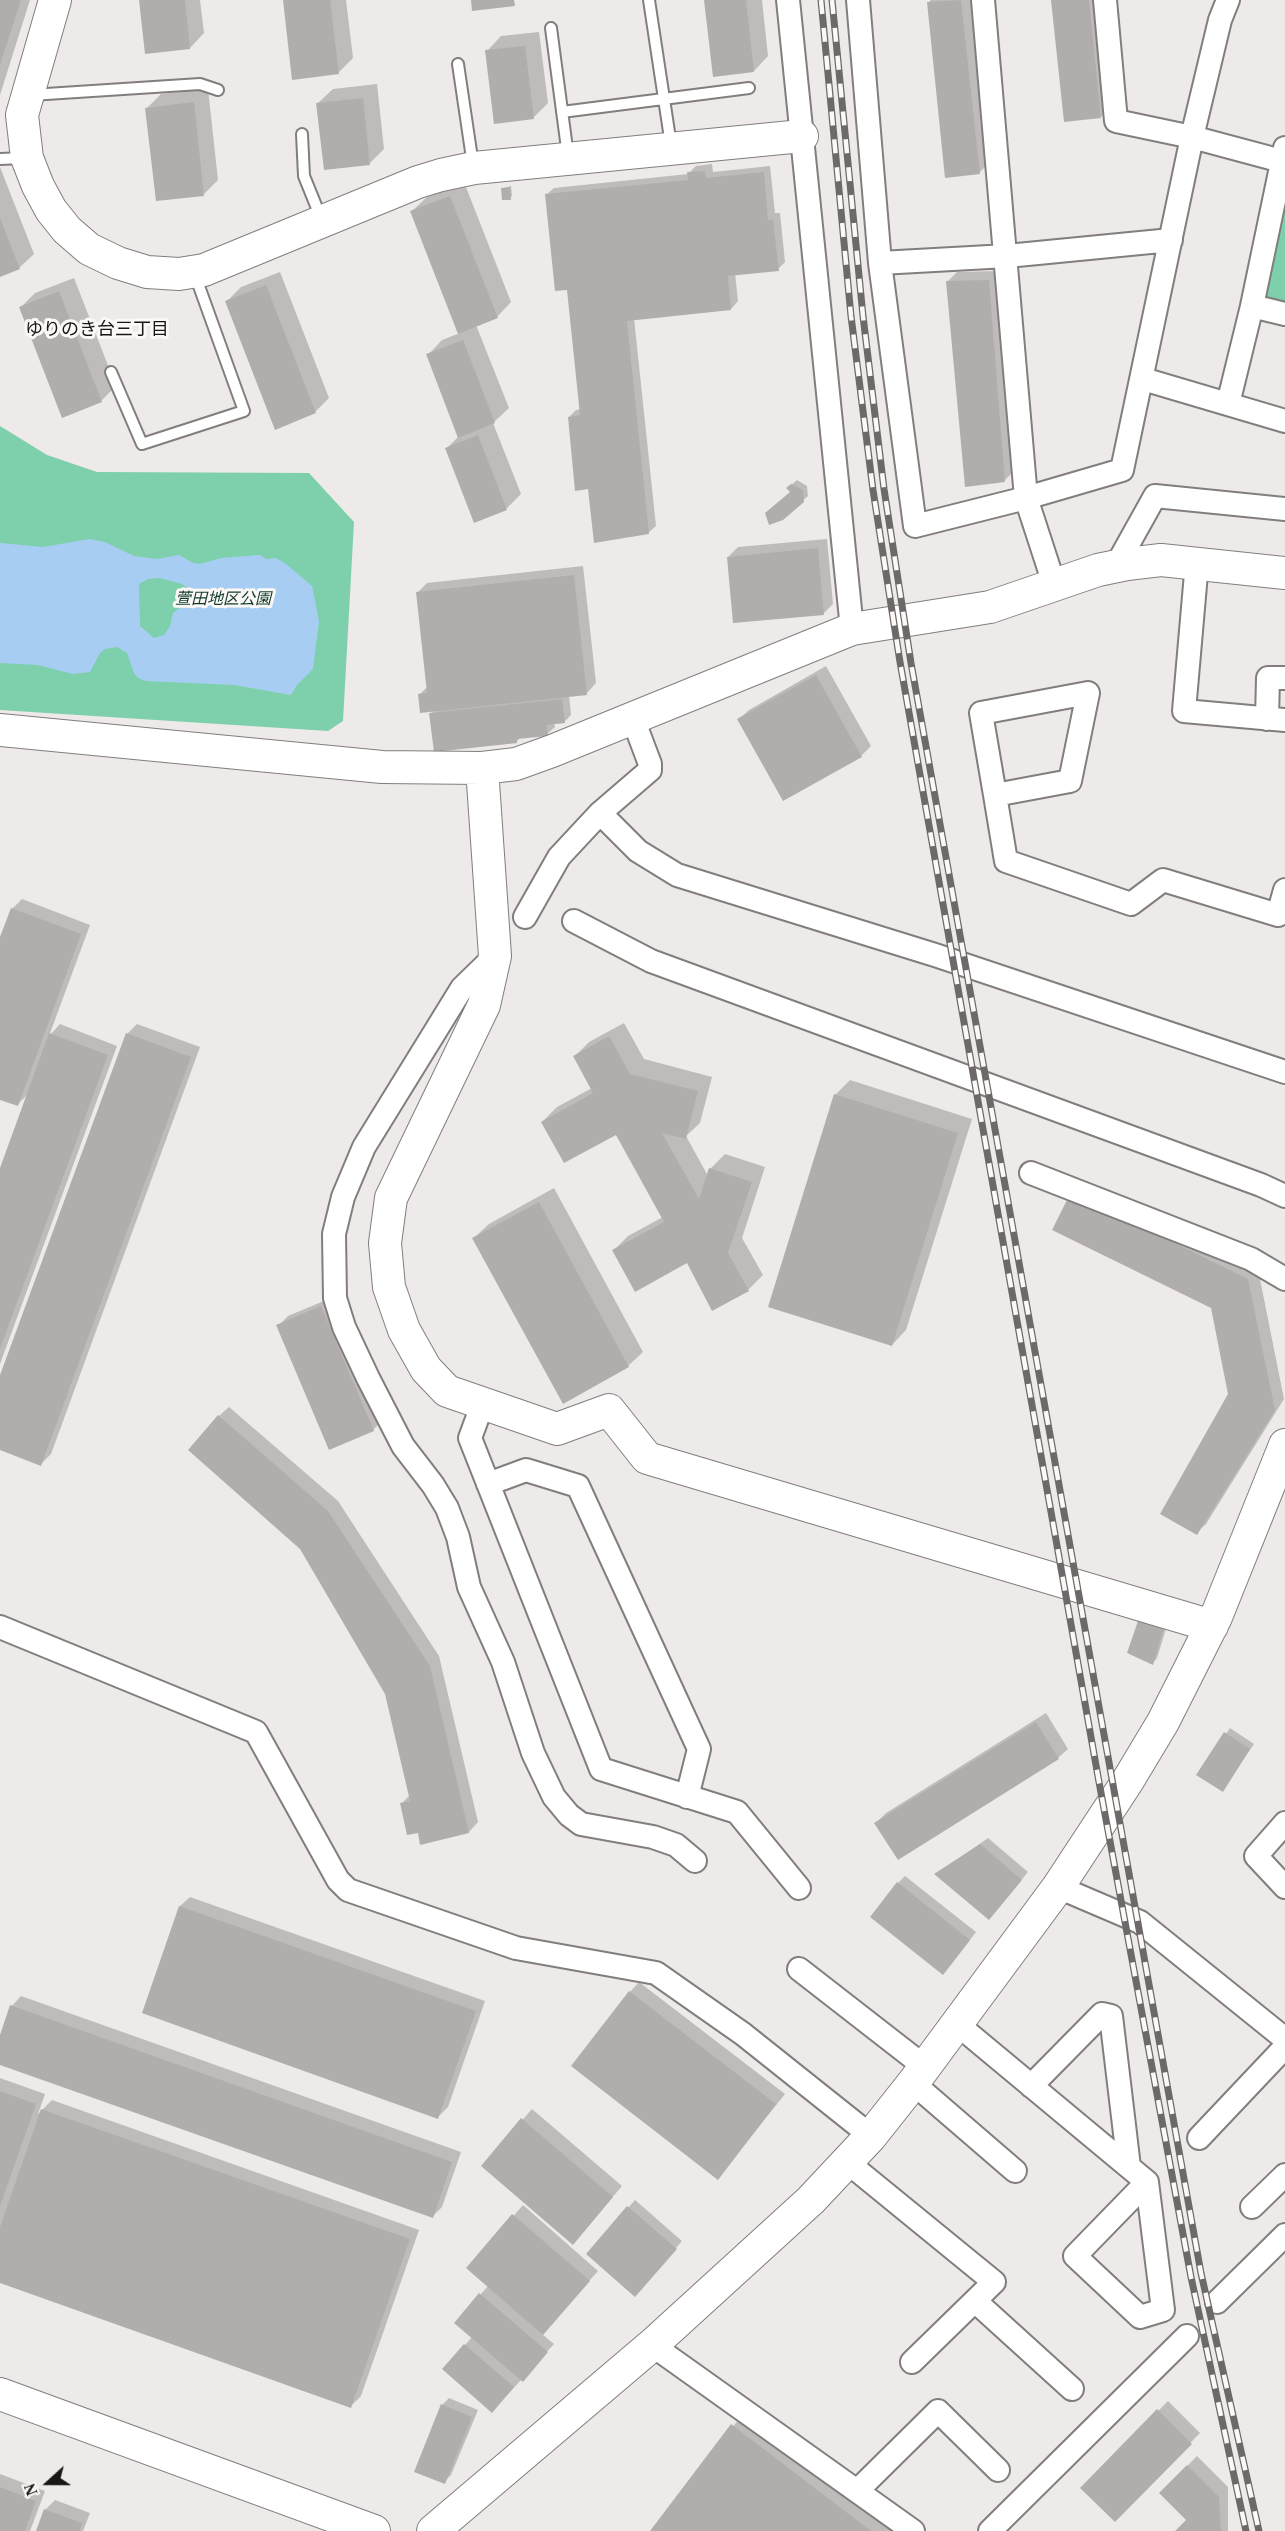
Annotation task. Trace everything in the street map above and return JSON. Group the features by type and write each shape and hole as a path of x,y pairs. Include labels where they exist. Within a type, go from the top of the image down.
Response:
{"street":[{"path":"55,0 21,115 14,158 38,186 51,210 67,230 89,249 118,263 147,272 204,270 418,182 474,168 802,136"},
{"path":"788,0 852,629"},
{"path":"858,0 880,263 915,526 1026,498 1122,470 1143,379 1192,137 1220,20 1228,0"},
{"path":"983,0 1007,256 1026,498 1054,587"},
{"path":"1105,0 1116,121 1284,156 1252,306 1228,404"},
{"path":"880,263 1007,256 1171,240"},
{"path":"1252,306 1285,314"},
{"path":"1143,379 1285,421"},
{"path":"1116,566 1155,496 1285,510"},
{"path":"0,730 382,767 482,768 516,764 633,719 852,629 990,607 1116,566 1161,560 1285,573"},
{"path":"1197,562 1184,711 1276,719 1268,678 1285,678"},
{"path":"995,795 1070,781 1088,693 981,713 1006,861 1131,904 1163,880 1278,915 1285,890"},
{"path":"525,917 559,857 600,813 650,770 650,764 633,719"},
{"path":"482,768 495,956 484,1005 391,1198 385,1243 388,1287 404,1330 426,1369 447,1391 557,1429 609,1410 647,1458 1212,1626"},
{"path":"600,813 638,851 677,875 935,955 1285,1072"},
{"path":"574,921 651,961 1261,1185 1285,1196"},
{"path":"495,956 462,988 364,1147 342,1197 334,1234 335,1298 344,1327 403,1446 433,1485 447,1508 458,1537 469,1587 503,1662 532,1753 555,1797 569,1815 581,1824 653,1837 676,1845 695,1861"},
{"path":"1031,1173 1251,1259 1285,1279"},
{"path":"483,1403 470,1438 601,1768 737,1812 799,1888"},
{"path":"433,2531 652,2345 811,2200 871,2136 919,2075 1058,1887 1163,1722 1212,1626 1285,1445"},
{"path":"488,1484 526,1470 578,1486 699,1749 687,1797"},
{"path":"0,1627 256,1732 338,1880 348,1890 516,1948 656,1973 743,2034 871,2136"},
{"path":"1285,1823 1256,1857 1285,1887"},
{"path":"1058,1887 1140,1922 1285,2039"},
{"path":"799,1969 919,2075 1015,2171"},
{"path":"1031,2086 1102,2014 1111,2016 1129,2167"},
{"path":"957,2024 1147,2182 1163,2310 1140,2318 1075,2256 1147,2182"},
{"path":"1199,2138 1285,2047"},
{"path":"846,2162 994,2282 912,2362"},
{"path":"1252,2207 1285,2175"},
{"path":"1217,2302 1285,2235"},
{"path":"975,2301 1072,2389"},
{"path":"990,2531 1187,2336"},
{"path":"652,2345 913,2531"},
{"path":"0,2394 374,2531"},
{"path":"857,2491 938,2411 998,2470"}],"lane":[{"path":"649,0 671,149"},
{"path":"551,28 568,159"},
{"path":"458,64 474,168"},
{"path":"27,95 200,84 218,90"},
{"path":"562,112 664,101 749,88"},
{"path":"302,134 304,176 322,221"},
{"path":"111,372 142,444 244,411 194,272"}],"green space":[{"path":"1285,174 1285,306 1267,302 1262,295"},
{"name":"萱田地区公園","path":"0,426 47,455 97,472 309,473 354,522 343,721 328,731 0,710"}],"water":[{"path":"89,539 105,542 134,556 157,559 179,555 193,563 200,564 221,558 260,555 266,559 276,558 312,586 319,621 313,669 297,685 291,695 234,685 146,681 138,678 127,653 117,647 105,649 100,653 90,672 73,674 38,665 0,663 0,543 43,547","holes":["159,578 186,587 190,600 173,613 170,626 164,635 154,638 140,626 139,584 148,579"]}],"building":[{"path":"0,0 21,0 0,65"},
{"path":"139,0 185,0 190,49 145,54"},
{"path":"283,0 330,0 339,74 292,80"},
{"path":"471,0 514,0 515,6 472,11"},
{"path":"704,0 746,0 754,72 713,77"},
{"path":"961,0 980,174 945,178 927,2"},
{"path":"1051,0 1089,0 1101,118 1064,122"},
{"path":"525,46 534,119 494,124 485,50"},
{"path":"363,98 370,165 324,170 316,103"},
{"path":"194,102 204,196 156,201 145,108"},
{"path":"705,171 706,178 764,172 768,220 773,219 779,271 728,276 731,310 627,321 649,534 594,543 588,489 575,491 568,417 580,415 567,290 555,291 545,194 688,180 687,172"},
{"path":"510,187 511,200 502,200 501,188"},
{"path":"450,196 498,318 458,334 410,211"},
{"path":"0,218 20,269 0,277"},
{"path":"989,280 1005,482 965,487 946,281"},
{"path":"266,285 316,413 275,430 225,301"},
{"path":"59,291 102,402 62,418 19,307"},
{"path":"463,340 495,423 458,438 426,354"},
{"path":"478,435 507,510 474,523 445,448"},
{"path":"791,484 803,490 804,502 783,520 769,525 765,513 790,492 786,488"},
{"path":"818,548 824,615 733,623 727,557"},
{"path":"574,575 587,695 420,713 418,694 427,693 416,592"},
{"path":"816,675 862,757 783,801 737,719"},
{"path":"562,699 565,723 547,725 548,736 517,739 517,743 434,752 429,713"},
{"path":"11,908 81,934 18,1106 0,1100 0,937"},
{"path":"49,1033 108,1055 0,1349 0,1168"},
{"path":"126,1033 191,1057 41,1466 0,1450 0,1375"},
{"path":"609,1036 630,1074 698,1091 686,1139 662,1133 699,1199 709,1168 752,1182 728,1253 749,1291 712,1311 687,1263 635,1292 612,1250 664,1222 616,1135 564,1163 541,1122 593,1093 573,1056"},
{"path":"834,1094 958,1133 892,1346 768,1307"},
{"path":"1071,1192 1248,1279 1275,1410 1197,1535 1160,1514 1228,1394 1211,1308 1052,1230"},
{"path":"539,1202 629,1367 563,1404 472,1238"},
{"path":"321,1306 374,1431 329,1450 276,1325"},
{"path":"218,1415 328,1511 430,1666 469,1833 420,1845 418,1833 407,1835 400,1803 410,1801 385,1694 300,1549 188,1450"},
{"path":"1140,1615 1165,1624 1153,1665 1127,1653"},
{"path":"1036,1722 1059,1759 898,1860 874,1823"},
{"path":"1224,1732 1250,1749 1223,1792 1196,1775"},
{"path":"980,1844 1022,1880 989,1920 934,1874"},
{"path":"897,1882 970,1940 943,1975 870,1917"},
{"path":"179,1906 476,2011 438,2119 142,2013"},
{"path":"629,1991 776,2104 718,2180 571,2066"},
{"path":"10,2005 452,2162 433,2218 0,2065 0,2035"},
{"path":"0,2091 36,2104 0,2206"},
{"path":"41,2109 410,2239 351,2408 0,2283 0,2227"},
{"path":"521,2118 613,2197 573,2245 481,2166"},
{"path":"627,2206 677,2249 635,2297 586,2254"},
{"path":"512,2214 590,2281 543,2335 466,2268"},
{"path":"479,2293 548,2352 523,2382 454,2323"},
{"path":"464,2344 514,2387 492,2413 442,2369"},
{"path":"441,2404 472,2417 445,2484 414,2472"},
{"path":"1157,2409 1192,2444 1115,2522 1080,2488"},
{"path":"731,2424 871,2531 650,2531"},
{"path":"1187,2465 1219,2497 1221,2531 1175,2531 1186,2520 1159,2493"},
{"path":"0,2487 36,2501 25,2531 0,2531"},
{"path":"44,2509 82,2523 79,2531 36,2531"}],"railway":[{"path":"821,0 851,316 873,490 900,662 1099,1782 1191,2277 1246,2531"},
{"path":"832,0 863,316 884,489 911,663 1201,2273 1259,2531"}],"district":[{"name":"ゆりのき台三丁目","path":"97,328"}]}
